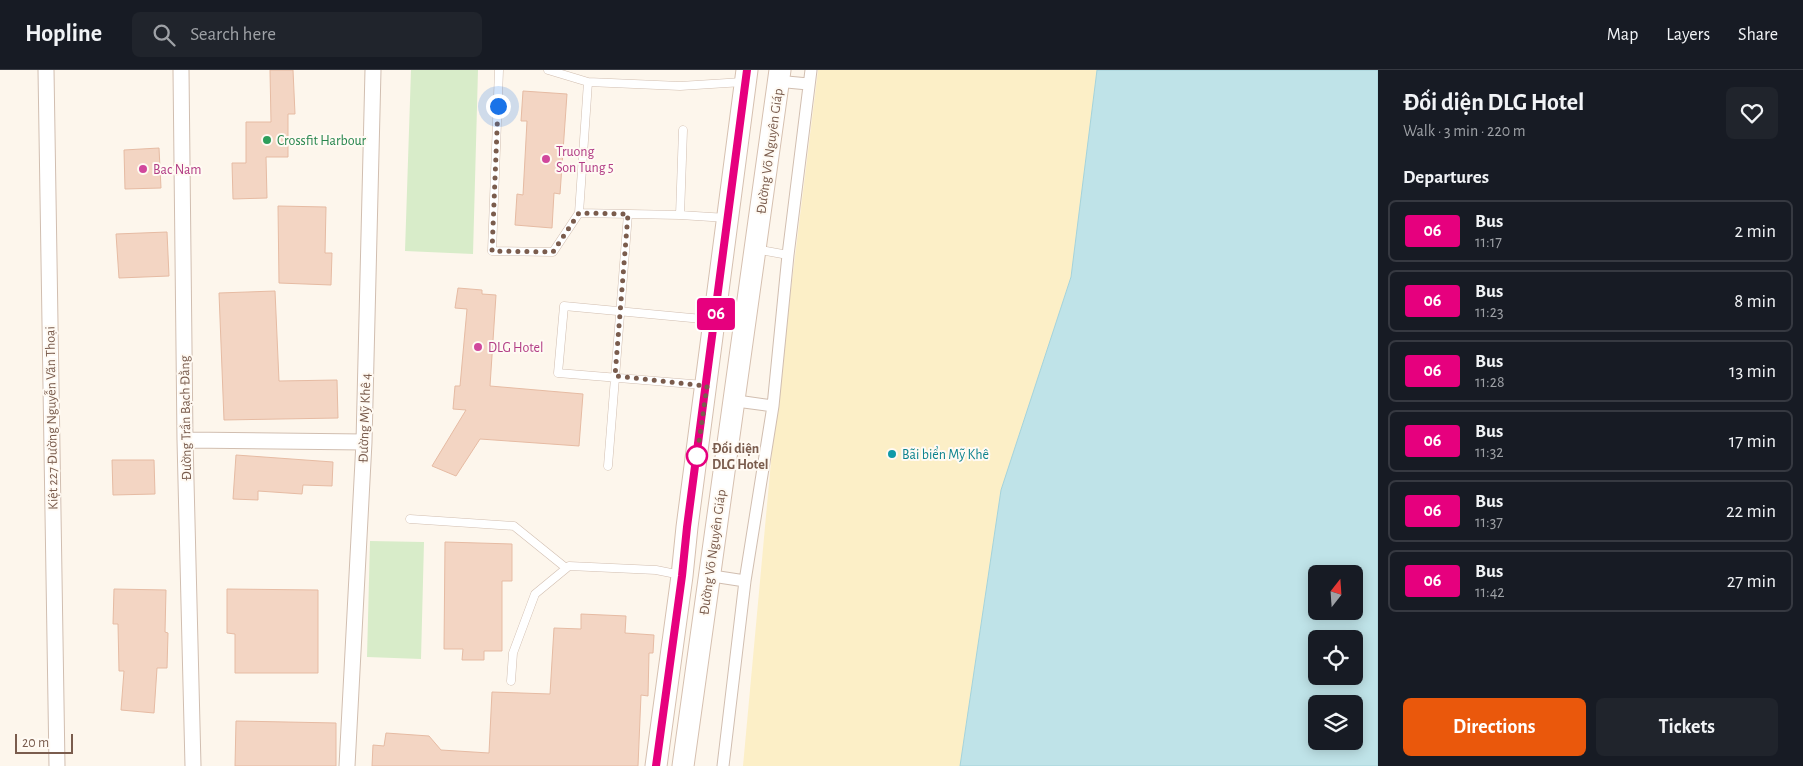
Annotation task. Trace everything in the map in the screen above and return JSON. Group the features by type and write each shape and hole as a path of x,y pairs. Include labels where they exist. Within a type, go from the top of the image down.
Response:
{"main road":[{"name":"Đường Võ Nguyên Giáp","path":"656,766 746,76"},
{"name":"Đường Võ Nguyên Giáp","path":"683,766 783,76"}],"street":[{"name":"Kiệt 227 Đường Nguyễn Văn Thoại","path":"46,70 57,766"},
{"name":"Đường Trần Bạch Đằng","path":"181,70 185,440 193,766"},
{"name":"Đường Mỹ Khê 4","path":"347,766 364,442 373,70"},
{"path":"723,766 745,581 773,406 788,255 811,70"},
{"path":"783,76 808,84"},
{"path":"744,402 773,406"},
{"path":"185,440 364,442"},
{"path":"719,577 745,581"}],"lane":[{"path":"499,70 492,251 553,252 579,213 588,82"},
{"path":"548,70 588,82 680,86 746,76"},
{"path":"680,215 683,130"},
{"path":"579,213 728,218"},
{"path":"608,466 628,214"},
{"path":"766,251 788,255"},
{"path":"707,386 615,376 558,373 564,306 715,320"},
{"path":"410,519 514,526 566,568"},
{"path":"511,682 513,653 535,594 569,566 656,570 682,576"}],"green space":[{"path":"411,70 478,70 473,254 405,251"},
{"path":"370,541 424,542 421,659 367,657"}],"sand":[{"name":"Bãi biển Mỹ Khê","path":"818,70 1097,70 1071,277 1001,490 960,766 743,766 775,418"}],"water":[{"path":"1097,70 1378,70 1378,766 960,766 1001,490 1071,277"}],"building":[{"path":"270,70 293,70 295,114 288,114 288,157 266,157 267,198 233,199 232,163 246,163 246,122 271,122"},
{"path":"523,91 567,94 560,194 554,193 552,228 515,225 517,194 523,195 527,121 521,121"},
{"path":"159,148 161,188 125,189 124,150"},
{"path":"278,206 326,207 325,253 332,253 331,285 279,283"},
{"path":"167,232 169,276 119,278 116,234"},
{"name":"DLG Hotel","path":"458,288 482,290 482,294 496,295 490,386 583,394 579,446 480,439 456,476 432,466 466,410 453,409 455,386 460,386 467,309 455,308"},
{"path":"275,291 279,381 337,380 338,418 224,420 219,293"},
{"path":"236,455 333,462 332,486 303,485 302,494 258,491 258,500 233,499"},
{"path":"112,460 154,460 155,494 113,495"},
{"path":"445,542 512,544 512,581 502,581 502,651 484,651 484,660 462,660 463,649 444,649"},
{"path":"114,589 166,590 165,632 168,633 167,668 157,668 154,713 121,710 124,671 119,671 118,624 113,624"},
{"path":"227,589 318,590 318,673 235,673 235,634 227,633"},
{"path":"581,614 626,616 625,633 654,635 653,653 649,653 648,696 641,695 638,766 372,766 373,745 384,746 386,733 429,736 441,750 489,753 492,692 550,694 554,628 581,629"},
{"path":"236,721 336,723 336,766 235,766"}],"bus line":[{"name":"06","path":"656,766 747,70"}],"place":[{"name":"Crossfit Harbour","path":"267,140"},
{"name":"Truong Son Tung 5","path":"546,159"},
{"name":"Bac Nam","path":"143,169"},
{"name":"DLG Hotel","path":"478,347"},
{"name":"Bãi biển Mỹ Khê","path":"892,454"},
{"name":"Đối diện DLG Hotel","path":"697,456"}],"route":[{"path":"498,106 492,251 553,252 579,213 628,214 615,376 707,386 697,456"}]}
